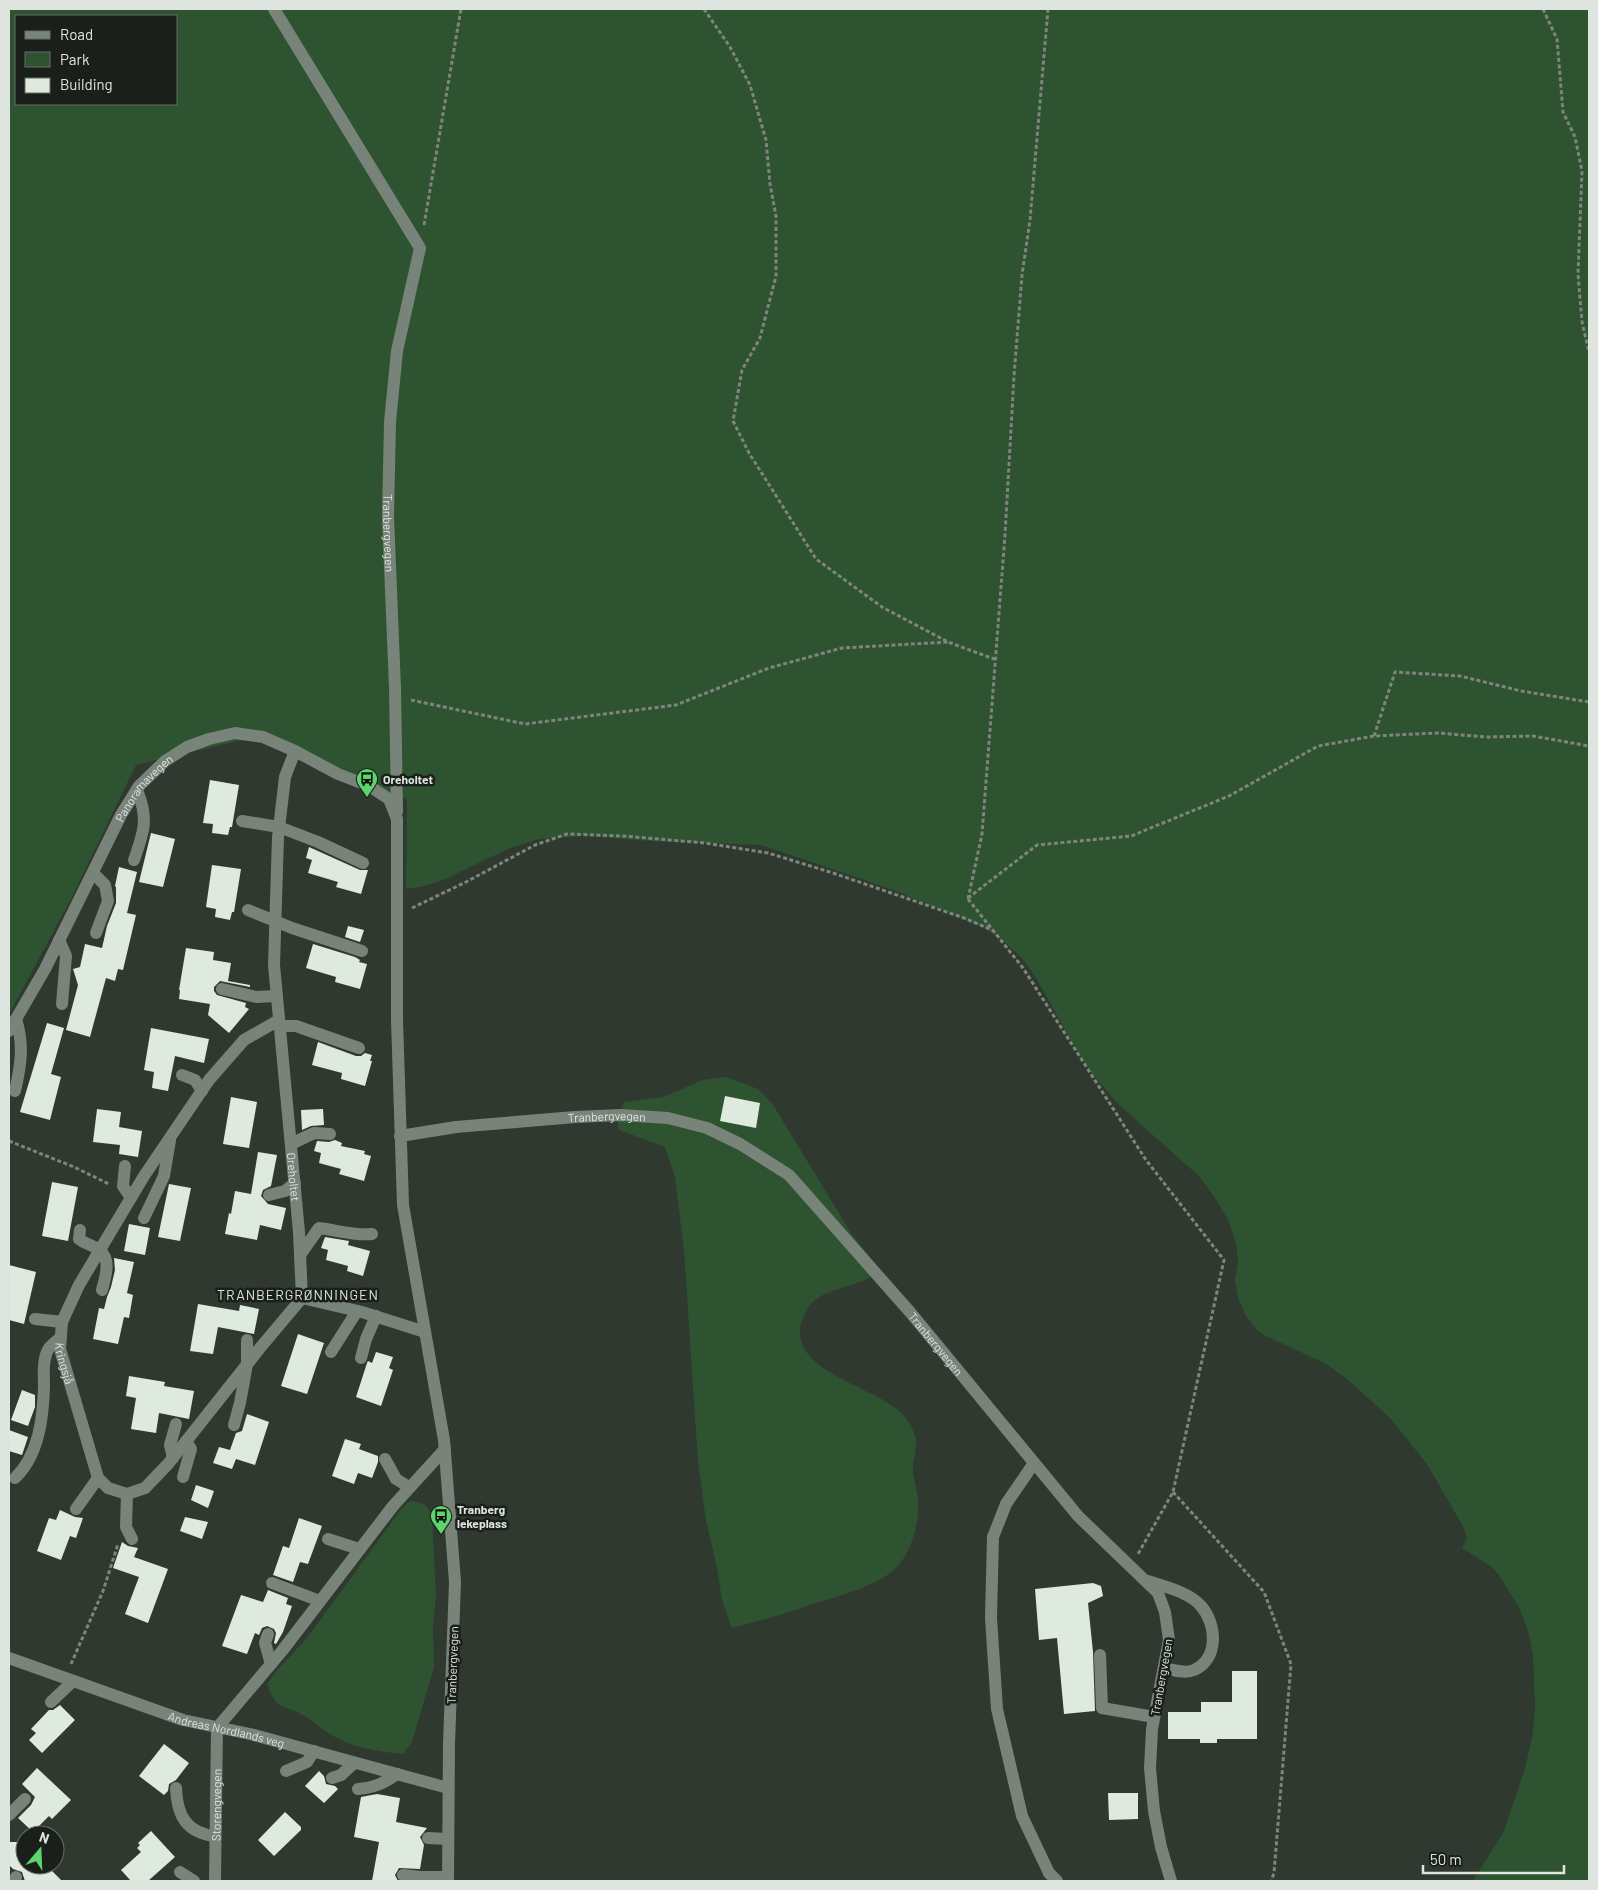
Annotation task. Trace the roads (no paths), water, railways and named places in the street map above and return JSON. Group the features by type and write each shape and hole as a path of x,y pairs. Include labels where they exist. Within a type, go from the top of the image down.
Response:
{"street":[{"name":"Tranbergvegen","path":"274,9 420,248 397,351 390,422 388,516 395,697 397,1029 403,1205 445,1449 455,1582 448,1788 448,1879"},
{"name":"Panoramavegen","path":"9,1031 45,969 121,815 137,790 165,761 187,747 209,739 235,734 263,737 295,751 338,774 369,786 388,799"},
{"name":"Oreholtet","path":"295,751 285,777 279,827 274,965 295,1183 302,1298"},
{"path":"134,860 146,820 137,790"},
{"name":"Tranbergvegen","path":"388,799 397,819"},
{"path":"242,821 279,827 318,842 363,863"},
{"path":"93,873 105,885 108,901 96,932"},
{"path":"248,910 362,951"},
{"path":"59,940 66,956 62,1004"},
{"path":"222,990 256,997 277,996"},
{"path":"15,1091 20,1071 22,1036 16,1019"},
{"path":"279,1023 296,1026 359,1048"},
{"name":"Kringsjå","path":"98,1478 60,1349 62,1322 79,1285 100,1250 128,1193 202,1090 244,1040 279,1023"},
{"path":"182,1075 195,1080 202,1090"},
{"name":"Tranbergvegen","path":"400,1136 456,1127 621,1115 668,1118 707,1128 740,1144 789,1175 910,1312 1078,1516 1158,1593 1165,1612 1169,1640 1152,1729 1150,1768 1154,1811 1161,1847 1171,1881"},
{"path":"291,1144 314,1134 330,1134"},
{"path":"144,1218 164,1176 170,1137"},
{"path":"125,1166 123,1186 128,1193"},
{"path":"269,1195 284,1191 295,1183"},
{"path":"300,1255 319,1228 361,1235 372,1234"},
{"path":"80,1230 79,1239 86,1245 100,1250 106,1258 107,1272 102,1290"},
{"path":"76,1509 98,1478 108,1488 127,1494 145,1488 173,1458 302,1298 376,1316 425,1332"},
{"path":"330,1352 357,1311"},
{"path":"361,1358 366,1339 376,1316"},
{"path":"35,1319 62,1322"},
{"path":"15,1478 24,1470 32,1455 40,1428 43,1405 44,1366 49,1349 61,1338"},
{"path":"234,1425 247,1364 247,1340"},
{"path":"173,1458 170,1445 176,1424"},
{"path":"183,1477 191,1449 186,1441"},
{"path":"217,1728 271,1664 392,1506 445,1449"},
{"path":"385,1459 396,1479 409,1488"},
{"path":"1034,1463 1006,1504 993,1537 990,1618 997,1709 1022,1816 1049,1874 1057,1881"},
{"path":"127,1494 126,1527 132,1539"},
{"path":"328,1539 359,1550"},
{"path":"1141,1578 1184,1594 1201,1606 1211,1623 1213,1641 1209,1658 1194,1671 1178,1671 1164,1668"},
{"path":"272,1583 320,1601"},
{"path":"268,1634 265,1643 271,1664"},
{"path":"1100,1655 1102,1708 1154,1717"},
{"name":"Andreas Nordlands veg","path":"9,1658 183,1720 250,1734 448,1788"},
{"path":"51,1702 69,1680"},
{"name":"Storengvegen","path":"215,1881 217,1728"},
{"path":"286,1772 307,1762 314,1752"},
{"path":"332,1778 341,1775 354,1762"},
{"path":"358,1789 372,1788 386,1782 397,1774"},
{"path":"176,1788 180,1812 189,1828 202,1835 215,1836"},
{"path":"9,1815 24,1799"},
{"path":"428,1838 448,1839"},
{"path":"180,1872 194,1881"},
{"path":"403,1875 448,1879"}],"place":[{"name":"Oreholtet","path":"367,798"},
{"name":"Tranberg lekeplass","path":"441,1535"}],"district":[{"name":"TRANBERGRØNNINGEN","path":"298,1294"}]}
